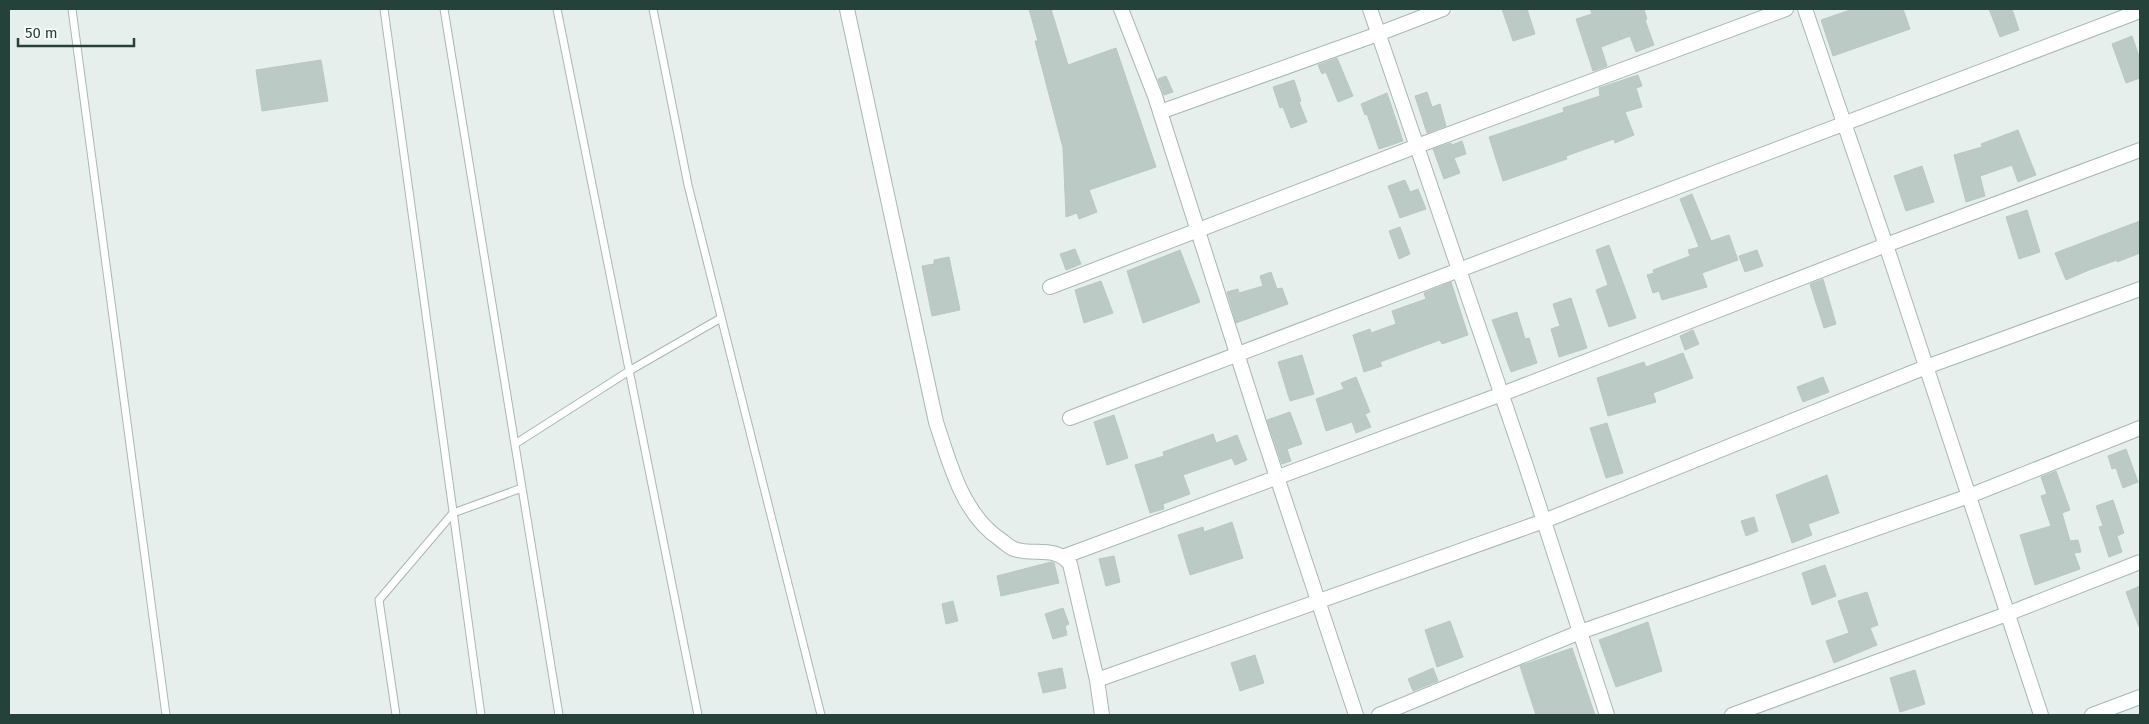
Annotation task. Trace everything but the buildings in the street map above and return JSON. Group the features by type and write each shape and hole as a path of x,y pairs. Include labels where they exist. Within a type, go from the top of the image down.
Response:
{"street":[{"path":"847,9 936,422 952,470 968,505 990,532 1014,549 1053,552 1065,556 1277,479 1886,245 2140,150"},
{"path":"1122,9 1160,112 1277,479 1356,715"},
{"path":"1370,9 1502,394 1607,715"},
{"path":"1160,112 1443,9"},
{"path":"1050,288 1417,146 1786,9"},
{"path":"1805,9 1886,245 2041,715"},
{"path":"1070,418 2140,11"},
{"path":"1097,680 1544,521 1926,368 2140,289"},
{"path":"1379,715 1580,632 1968,496 2140,428"},
{"path":"1065,556 1070,564 1097,680 1102,715"},
{"path":"1732,715 2007,614 2140,562"},
{"path":"2092,715 2140,697"}],"lane":[{"path":"72,9 166,715"},
{"path":"384,9 480,715"},
{"path":"444,9 559,715"},
{"path":"557,9 698,715"},
{"path":"653,9 688,185 822,715"},
{"path":"515,444 629,371 721,318"},
{"path":"396,715 379,600 453,513 522,488"}]}
